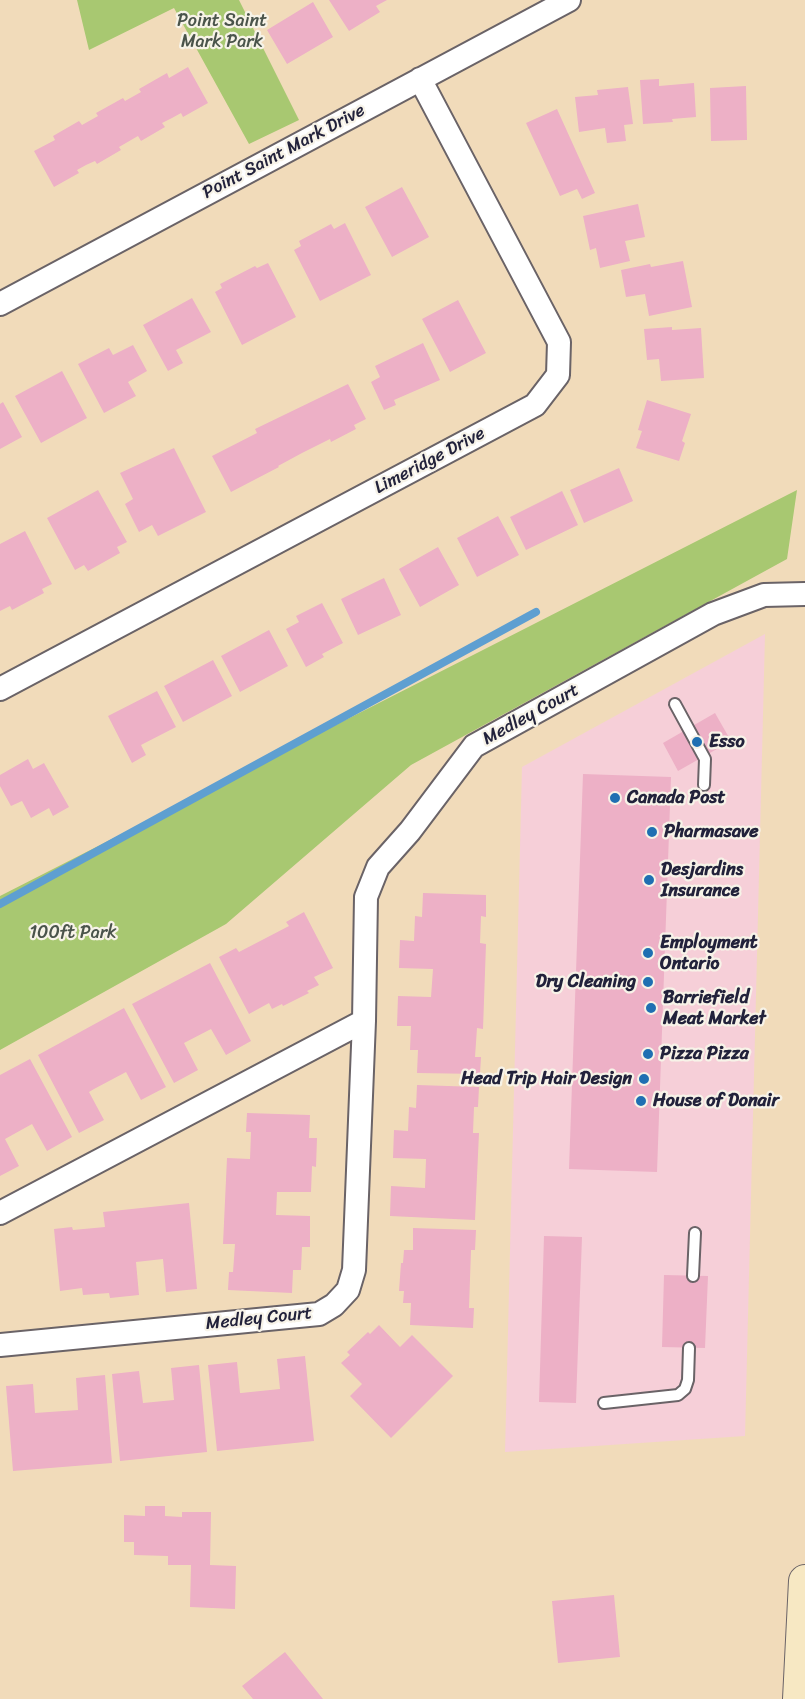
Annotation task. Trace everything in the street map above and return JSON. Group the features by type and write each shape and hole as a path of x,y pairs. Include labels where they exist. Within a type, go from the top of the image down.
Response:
{"main road":[{"path":"799,1699 805,1581"}],"street":[{"name":"Point Saint Mark Drive","path":"0,304 569,0"},
{"name":"Limeridge Drive","path":"0,689 535,405 558,375 559,342 420,79"},
{"name":"Medley Court","path":"0,1346 319,1314 334,1305 348,1290 354,1270 364,1021 366,897 378,867 410,831 474,746 713,614 764,595 805,594"},
{"path":"0,1213 364,1021"}],"lane":[{"path":"675,705 705,759 704,785"},
{"path":"693,1276 696,1233"},
{"path":"603,1403 678,1395 685,1389 688,1380 689,1348"}],"shaded area":[{"path":"765,634 745,1436 505,1452 522,767"}],"green space":[{"name":"Point Saint Mark Park","path":"77,0 239,0 299,120 249,144 174,8 89,50"},
{"name":"100ft Park","path":"797,490 787,559 411,765 226,924 0,1050 0,896"}],"building":[{"path":"329,0 387,0 376,6 380,12 349,31"},
{"path":"313,2 333,37 287,64 267,30"},
{"path":"188,67 208,103 183,117 181,113 162,123 165,127 141,141 138,136 119,147 121,150 97,164 95,161 86,165 77,170 79,173 54,187 34,151 55,140 53,136 79,121 82,125 98,116 96,113 123,98 125,101 141,92 139,89 167,73 169,78"},
{"path":"659,79 659,86 694,83 696,117 672,119 673,122 643,124 640,80"},
{"path":"746,86 747,140 711,141 710,88"},
{"path":"628,87 633,124 624,125 626,141 607,143 605,128 579,132 575,97 598,95 597,90"},
{"path":"557,109 595,193 582,199 577,189 560,196 526,123"},
{"path":"402,187 429,237 392,257 365,207"},
{"path":"638,204 645,237 625,241 630,261 600,268 596,248 590,250 583,216"},
{"path":"345,223 371,275 320,301 294,250 301,246 299,241 331,224 334,229"},
{"path":"683,261 692,307 649,316 645,294 626,297 621,270"},
{"path":"268,263 296,317 242,345 215,292 222,288 220,284 255,266 257,268"},
{"path":"192,298 211,332 176,350 183,363 168,371 143,325"},
{"path":"458,300 486,353 450,372 422,319"},
{"path":"672,327 672,330 701,328 704,378 661,381 659,359 647,360 644,329"},
{"path":"423,343 440,380 394,400 396,405 384,410 371,382 380,377 375,366"},
{"path":"133,345 147,371 128,382 136,396 104,413 78,364 109,348 113,355"},
{"path":"62,371 87,418 41,443 15,396"},
{"path":"348,384 366,419 354,425 356,429 302,453 231,492 212,456 257,433 255,429"},
{"path":"647,400 691,414 682,441 685,443 679,461 636,448 642,431 638,430"},
{"path":"3,402 22,437 0,449 0,404"},
{"path":"174,448 206,512 158,536 152,525 139,532 125,504 133,499 120,473"},
{"path":"619,468 633,501 584,523 570,490"},
{"path":"98,490 127,542 117,547 120,553 88,571 84,565 75,570 47,518"},
{"path":"562,491 578,525 526,550 510,517"},
{"path":"498,516 519,555 477,577 457,538"},
{"path":"25,531 52,584 42,589 44,593 12,610 10,606 0,611 0,544"},
{"path":"438,547 459,585 420,607 399,569"},
{"path":"384,578 401,615 358,635 341,599"},
{"path":"322,603 343,643 322,654 324,657 306,667 286,629 299,622 296,616"},
{"path":"269,630 288,666 240,692 221,656"},
{"path":"213,660 232,696 183,722 164,686"},
{"path":"157,691 176,727 141,745 146,755 132,763 108,716"},
{"name":"Esso","path":"715,713 731,741 678,771 663,743"},
{"path":"28,759 33,769 44,763 69,807 53,816 49,808 31,818 22,801 11,806 0,786 0,775"},
{"path":"583,774 671,777 657,1172 569,1169"},
{"path":"423,893 486,895 486,917 481,916 480,943 486,944 483,1029 477,1028 475,1057 481,1057 480,1074 417,1073 418,1050 410,1050 411,1026 397,1026 398,996 431,997 433,969 399,968 400,940 414,941 415,916 422,917"},
{"path":"304,912 333,968 314,977 319,985 307,991 309,993 272,1009 269,1003 249,1014 219,957 236,948 239,952 289,926 286,922"},
{"path":"210,963 251,1041 226,1055 211,1029 184,1043 198,1070 174,1083 132,1004"},
{"path":"124,1008 166,1087 141,1100 126,1072 89,1092 104,1120 79,1133 38,1055"},
{"path":"30,1059 72,1137 47,1151 32,1124 5,1139 19,1166 0,1176 0,1075"},
{"path":"417,1085 479,1087 478,1107 474,1107 473,1133 479,1133 475,1220 390,1216 391,1186 425,1188 426,1159 393,1158 394,1130 408,1131 409,1107 416,1108"},
{"path":"247,1113 310,1115 309,1138 317,1138 316,1167 312,1166 311,1192 277,1192 276,1215 310,1216 310,1247 302,1247 301,1270 293,1270 292,1293 228,1290 229,1272 233,1272 235,1244 223,1244 227,1158 250,1159 251,1132 246,1132"},
{"path":"189,1203 197,1289 166,1292 163,1259 136,1262 139,1295 110,1298 109,1293 83,1295 82,1288 60,1291 54,1229 105,1227 103,1212"},
{"path":"413,1228 476,1230 475,1250 471,1250 469,1308 474,1308 473,1328 410,1325 411,1303 403,1303 404,1291 399,1291 404,1250 413,1250"},
{"path":"544,1236 582,1237 576,1403 539,1402"},
{"path":"664,1275 708,1276 705,1348 662,1347"},
{"path":"379,1325 400,1347 412,1335 453,1376 391,1438 350,1396 362,1384 341,1363 350,1355 347,1352"},
{"path":"305,1356 314,1441 217,1451 208,1365 237,1362 241,1393 280,1389 277,1359"},
{"path":"199,1365 207,1452 120,1461 112,1374 139,1371 143,1403 174,1400 171,1368"},
{"path":"105,1375 112,1463 13,1471 6,1386 33,1384 35,1413 78,1410 76,1378"},
{"path":"145,1506 165,1506 165,1516 182,1517 182,1512 211,1512 210,1565 236,1566 235,1609 190,1607 191,1565 168,1565 168,1556 134,1555 134,1542 124,1542 124,1515 145,1516"},
{"path":"614,1595 620,1657 558,1663 552,1601"},
{"path":"285,1652 323,1699 253,1699 242,1686"}],"waterway":[{"path":"0,904 536,612"}],"place":[{"name":"Esso","path":"697,742"},
{"name":"Canada Post","path":"615,798"},
{"name":"Pharmasave","path":"652,832"},
{"name":"Desjardins Insurance","path":"649,880"},
{"name":"Employment Ontario","path":"648,953"},
{"name":"Dry Cleaning","path":"648,982"},
{"name":"Barriefield Meat Market","path":"651,1008"},
{"name":"Pizza Pizza","path":"648,1054"},
{"name":"Head Trip Hair Design","path":"644,1079"},
{"name":"House of Donair","path":"641,1101"}]}
